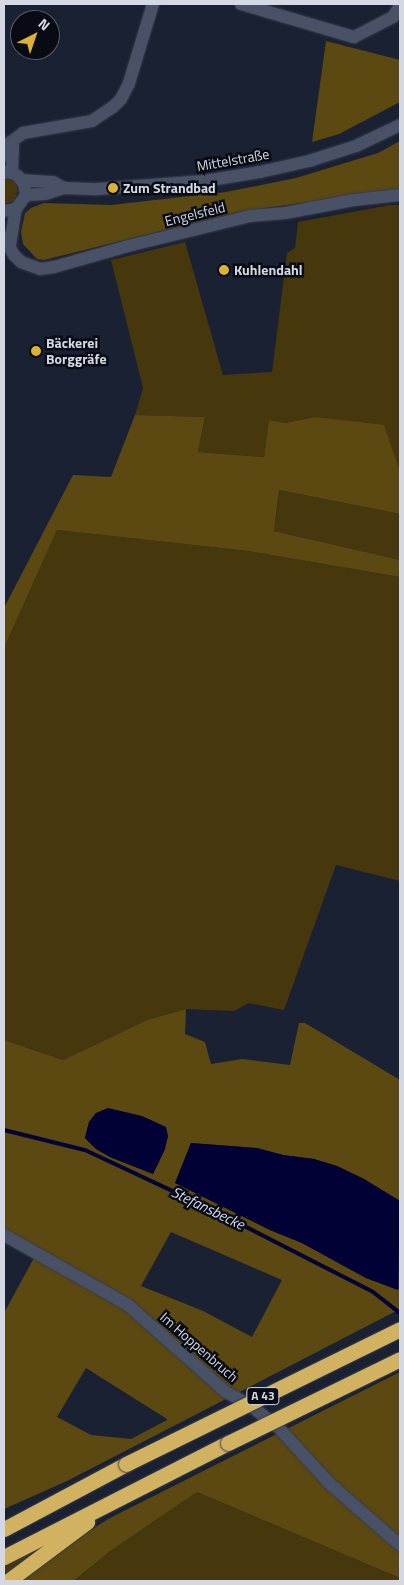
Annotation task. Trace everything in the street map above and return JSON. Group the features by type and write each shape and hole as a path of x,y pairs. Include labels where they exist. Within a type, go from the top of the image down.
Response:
{"highway":[{"name":"A 43","path":"4,1528 126,1464 400,1329"},
{"name":"A 43","path":"4,1557 138,1487 400,1359"},
{"path":"8,1581 66,1537 138,1487"}],"street":[{"path":"4,156 8,144 23,133 92,121 113,107 129,83 153,4"},
{"path":"241,4 354,37 393,17 400,6"},
{"name":"Mittelstraße","path":"26,195 45,194 64,188 97,189 205,181 260,172 309,161 356,146 400,126"},
{"path":"10,210 26,195 12,175 13,141"},
{"name":"Mittelstraße","path":"12,175 52,182 64,188"},
{"name":"Engelsfeld","path":"10,210 7,241 14,255 22,262 40,269 54,267 240,218 293,212 354,200 400,195"},
{"name":"Im Hoppenbruch","path":"4,1235 128,1305 226,1392 251,1406 278,1427 330,1484 400,1545"}],"shaded area":[{"path":"326,41 400,60 400,102 339,134 312,142"},
{"path":"400,141 400,190 242,211 44,260 37,259 23,244 21,232 25,213 31,208 44,203 111,205 226,192 296,178 378,153"},
{"path":"5,178 15,182 18,191 14,201 4,204"},
{"path":"390,205 400,205 400,472 315,417 285,423 269,420 264,457 198,452 205,417 135,415 143,388 111,260 185,242 223,375 272,372 287,253 295,248 298,222"},
{"path":"135,415 205,417 198,452 264,457 269,420 285,423 315,417 384,425 400,472 400,514 279,490 274,531 400,560 400,577 248,551 57,530 4,648 4,608 73,475 111,477"},
{"path":"279,490 400,514 400,560 274,531"},
{"path":"57,530 248,551 400,577 400,881 336,865 284,1010 249,1003 234,1011 186,1009 147,1020 63,1060 4,1040 4,648"},
{"path":"186,1009 185,1034 205,1042 211,1064 242,1059 290,1065 299,1023 305,1023 400,1080 400,1201 364,1179 337,1166 314,1159 283,1155 257,1148 191,1143 175,1183 270,1230 302,1243 366,1278 398,1290 400,1287 400,1309 67,1481 4,1509 4,1313 35,1256 4,1239 4,1040 63,1060 147,1020","holes":["96,1113 165,1149 153,1174 110,1157 96,1149 85,1138 89,1122","171,1232 282,1280 252,1337 203,1311 141,1286","86,1368 167,1420 131,1439 91,1435 57,1417"]},
{"path":"108,1108 142,1116 166,1127 168,1136 165,1149 153,1174 110,1157 96,1149 85,1138 89,1122 96,1113"},
{"path":"191,1143 257,1148 283,1155 314,1159 337,1166 364,1179 400,1201 398,1290 366,1278 302,1243 270,1230 175,1183"},
{"path":"400,1372 400,1578 197,1492 109,1552 74,1581 18,1581 51,1555 110,1518"},
{"path":"197,1492 400,1578 400,1581 75,1581 109,1552"},
{"path":"49,1542 4,1575 4,1564"}],"waterway":[{"name":"Stefansbecke","path":"4,1130 85,1150 209,1208 373,1292 400,1313"}],"place":[{"name":"Zum Strandbad","path":"113,188"},
{"name":"Kuhlendahl","path":"224,270"},
{"name":"Bäckerei Borggräfe","path":"36,351"}]}
